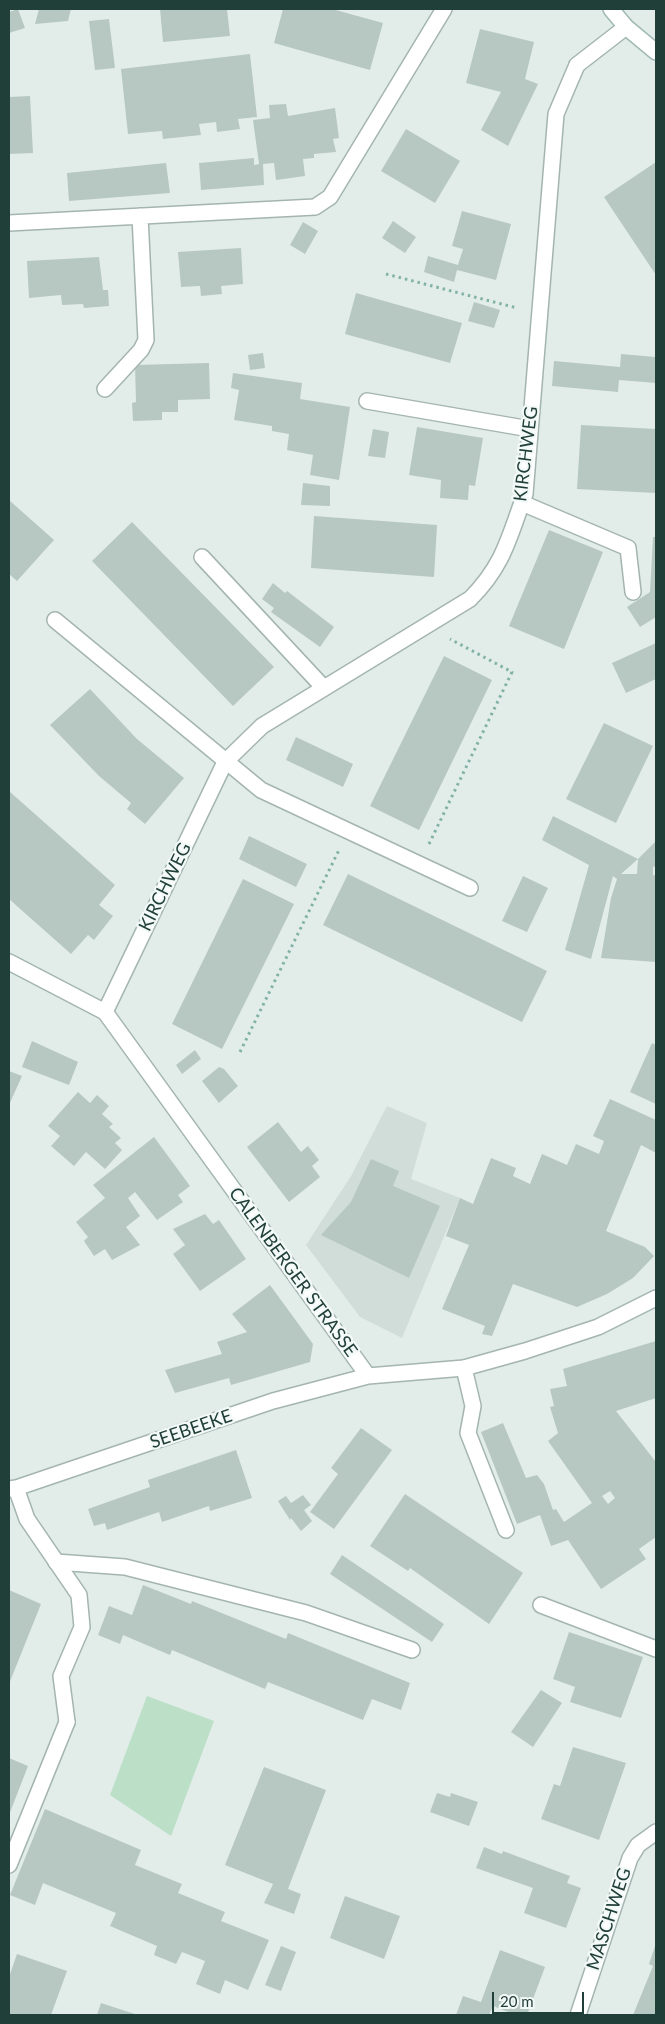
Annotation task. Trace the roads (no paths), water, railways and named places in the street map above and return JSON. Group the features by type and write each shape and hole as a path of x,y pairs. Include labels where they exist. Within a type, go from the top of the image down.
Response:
{"street":[{"path":"9,223 315,207 330,197 444,9"},
{"path":"611,9 626,27 656,52"},
{"name":"KIRCHWEG","path":"105,1012 225,762 262,726 470,599 494,572 505,552 525,494 556,114 577,65 626,27"},
{"path":"105,389 141,350 146,340 140,216"},
{"path":"368,401 530,429"},
{"path":"522,503 628,548 633,592"},
{"path":"202,557 324,688"},
{"path":"55,620 261,790 470,888"},
{"name":"CALENBERGER STRASSE","path":"9,962 105,1012 368,1376 464,1368 525,1351 598,1327 656,1298"},
{"path":"464,1368 473,1406 468,1433 506,1530"},
{"name":"SEEBEEKE","path":"9,1865 67,1722 60,1676 82,1627 80,1595 27,1519 12,1488 273,1401 368,1376"},
{"path":"56,1562 125,1567 306,1613 412,1650"},
{"path":"541,1606 656,1649"},
{"name":"MASCHWEG","path":"578,2015 630,1858 638,1845 656,1832"}]}
